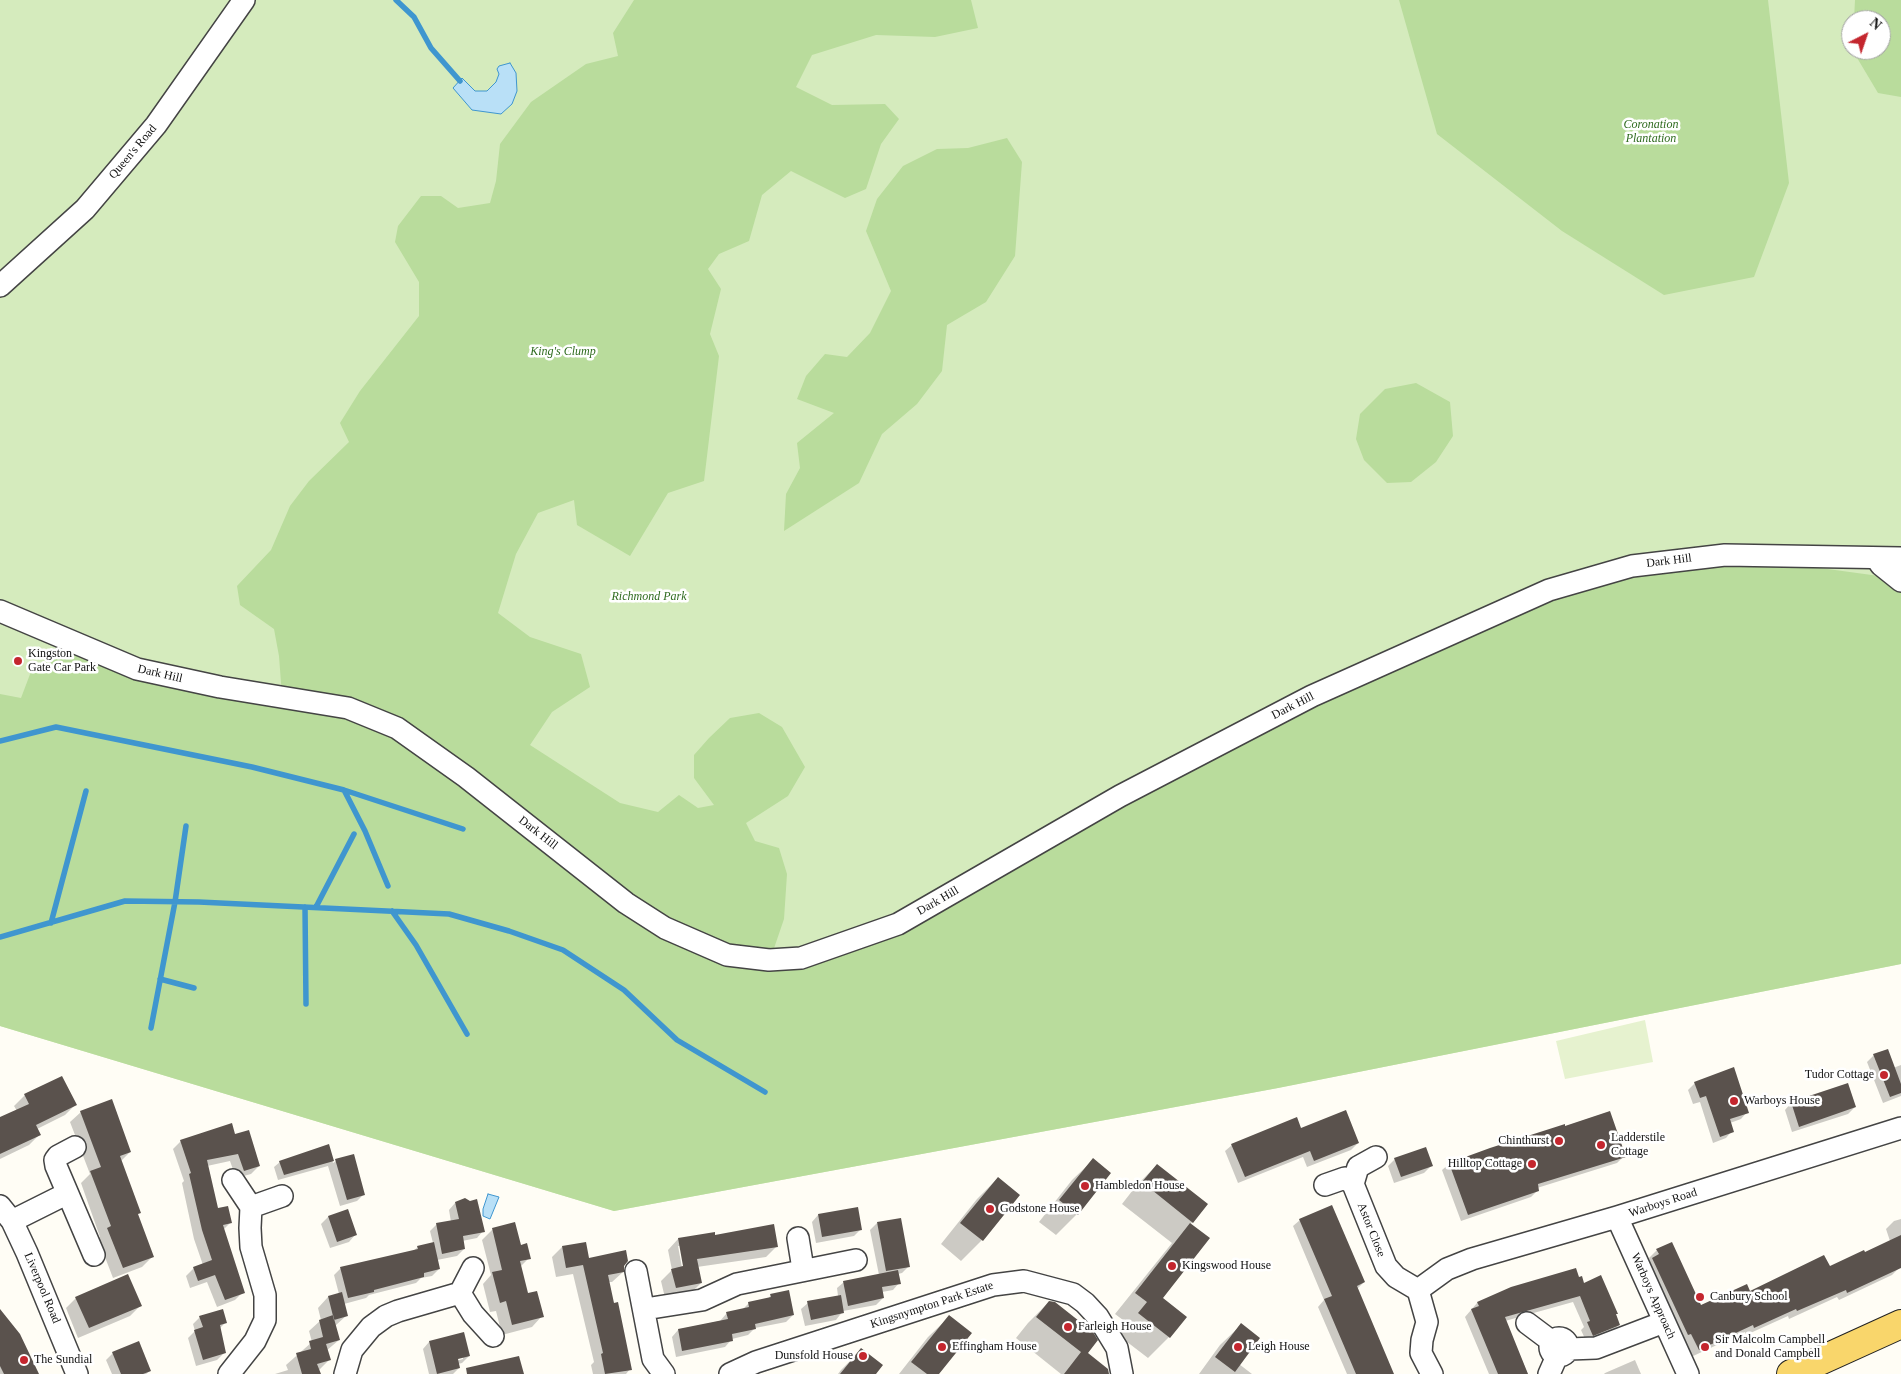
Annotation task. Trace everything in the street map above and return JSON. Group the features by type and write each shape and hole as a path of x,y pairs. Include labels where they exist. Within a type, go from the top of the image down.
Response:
{"main road":[{"path":"1791,1374 1901,1324"}],"street":[{"name":"Queen's Road","path":"0,286 91,202 156,125 244,0"},
{"name":"Dark Hill","path":"0,611 137,669 220,687 348,708 397,728 466,777 626,903 665,928 727,955 769,960 801,958 898,924 1120,796 1312,696 1549,590 1632,566 1725,554 1901,558"},
{"path":"1876,558 1881,565 1901,581"},
{"name":"Warboys Road","path":"1424,1286 1447,1269 1472,1259 1617,1217 1901,1128"},
{"path":"75,1147 58,1156 55,1160 56,1166 66,1194 94,1255"},
{"path":"1325,1186 1345,1178 1352,1184 1358,1167 1376,1157"},
{"path":"229,1374 255,1341 265,1320 265,1295 251,1247 252,1206 234,1180"},
{"name":"Astor Close","path":"1352,1184 1386,1266 1396,1278 1424,1286"},
{"path":"6,1213 66,1194"},
{"path":"252,1206 282,1196"},
{"name":"Liverpool Road","path":"6,1213 27,1252 77,1374"},
{"name":"Warboys Approach","path":"1617,1217 1688,1374"},
{"path":"798,1238 803,1269"},
{"path":"645,1309 702,1300 737,1284 803,1269 856,1260"},
{"path":"345,1374 352,1350 371,1327 386,1316 398,1311 460,1293 473,1268"},
{"path":"636,1271 645,1309 653,1359 664,1374"},
{"name":"Kingsnympton Park Estate","path":"730,1374 756,1362 994,1285 1024,1281 1073,1294 1085,1303 1098,1317 1117,1348 1122,1374"},
{"path":"1424,1286 1427,1322 1421,1353 1432,1374"},
{"path":"460,1293 473,1314 493,1336"},
{"path":"1527,1323 1557,1355 1596,1348 1664,1322"}],"green space":[{"name":"Richmond Park","path":"0,0 1901,0 1901,964 1278,1088 614,1211 0,1026"},
{"name":"King's Clump","path":"634,0 971,0 978,28 935,37 876,35 812,55 796,87 832,105 885,104 899,119 881,144 866,189 845,198 791,171 762,195 749,241 719,254 708,269 721,289 710,334 719,356 704,481 668,493 630,556 577,525 574,500 538,513 516,554 498,613 530,637 581,654 590,687 552,712 530,745 620,803 658,812 679,795 698,808 714,805 694,778 694,755 730,718 759,713 782,727 805,767 788,796 746,823 755,841 779,848 787,874 784,919 770,960 898,924 1120,796 1549,590 1725,555 1901,579 1901,964 1278,1088 614,1211 0,1026 0,694 21,698 32,669 79,645 282,696 279,656 274,629 240,605 237,586 271,550 290,506 309,481 349,442 340,423 360,391 419,316 419,282 395,242 398,226 421,196 441,196 458,208 490,203 496,181 500,144 531,102 586,64 618,56 613,33"},
{"name":"Coronation Plantation","path":"1399,0 1768,0 1789,183 1754,277 1664,295 1562,231 1437,134"},
{"path":"1855,0 1901,0 1901,97 1878,93 1858,60 1891,60 1891,10 1854,10"},
{"path":"1007,138 1022,162 1015,256 986,302 947,325 942,371 917,404 882,434 859,483 784,531 786,494 800,468 797,443 834,413 797,399 806,376 825,354 847,357 870,333 891,291 866,231 877,199 903,166 937,149 968,148"},
{"path":"1416,383 1450,402 1453,436 1436,462 1411,482 1387,483 1364,460 1356,439 1360,414 1385,389"},
{"path":"1645,1020 1653,1062 1565,1079 1556,1041"}],"water":[{"path":"510,63 516,73 517,91 512,104 501,114 472,110 453,88 462,78 475,91 487,91 496,82 499,66"},
{"path":"488,1194 499,1197 490,1219 483,1216 483,1209"}],"building":[{"name":"Tudor Cottage","path":"1888,1049 1901,1084 1901,1093 1890,1097 1873,1054"},
{"name":"Warboys House","path":"1734,1067 1749,1113 1730,1119 1734,1132 1720,1137 1706,1096 1700,1098 1694,1082"},
{"path":"62,1076 77,1105 36,1125 41,1135 0,1154 0,1117 29,1104 24,1094"},
{"path":"1848,1083 1856,1107 1799,1127 1791,1102"},
{"path":"112,1099 131,1152 120,1156 141,1213 138,1214 154,1257 123,1268 107,1228 111,1226 90,1171 101,1167 80,1111"},
{"path":"1346,1110 1359,1143 1314,1161 1310,1151 1245,1177 1231,1144 1297,1117 1301,1128"},
{"path":"1610,1111 1626,1157 1538,1184 1539,1191 1468,1215 1449,1163 1490,1148"},
{"path":"232,1123 235,1134 249,1130 260,1166 244,1171 238,1154 207,1160 218,1208 228,1206 232,1223 223,1225 245,1293 225,1300 215,1275 198,1281 193,1267 212,1260 202,1230 189,1174 191,1173 180,1140"},
{"path":"329,1144 334,1161 284,1175 279,1161"},
{"path":"1426,1147 1433,1166 1401,1177 1394,1158"},
{"path":"354,1154 365,1195 347,1200 335,1159"},
{"name":"Hambledon House","path":"1093,1158 1111,1173 1078,1215 1059,1200"},
{"path":"1157,1164 1208,1204 1193,1223 1142,1182"},
{"name":"Godstone House","path":"998,1177 1020,1195 983,1241 960,1223"},
{"path":"465,1198 470,1201 477,1199 485,1232 463,1236 465,1249 442,1254 436,1223 459,1219 455,1202"},
{"path":"1332,1205 1365,1282 1357,1286 1394,1374 1356,1374 1324,1299 1332,1296 1299,1219"},
{"path":"858,1207 862,1230 822,1237 818,1214"},
{"path":"348,1209 357,1235 337,1242 328,1216"},
{"path":"901,1218 910,1267 886,1271 877,1222"},
{"path":"515,1222 521,1245 527,1243 531,1259 520,1261 528,1293 537,1291 544,1317 512,1325 506,1301 500,1303 492,1272 502,1270 492,1228"},
{"name":"Kingswood House","path":"1190,1223 1210,1238 1163,1298 1187,1317 1170,1338 1138,1313 1147,1302 1135,1293"},
{"path":"774,1224 778,1247 697,1259 702,1283 676,1288 671,1269 683,1266 678,1238 715,1232 715,1235"},
{"path":"1901,1235 1901,1268 1847,1293 1846,1290 1797,1311 1796,1309 1754,1328 1753,1325 1699,1350 1691,1334 1688,1335 1652,1258 1659,1254 1656,1249 1672,1242 1701,1305 1747,1284 1750,1291 1824,1255 1830,1266"},
{"path":"434,1242 440,1269 424,1273 424,1277 348,1298 340,1267 418,1249 417,1246"},
{"path":"586,1242 589,1258 626,1250 628,1261 624,1266 624,1272 608,1275 614,1303 618,1302 632,1370 605,1374 601,1354 603,1353 583,1265 566,1268 562,1246"},
{"path":"1576,1268 1579,1277 1582,1276 1584,1283 1601,1275 1618,1314 1616,1314 1620,1325 1593,1336 1587,1322 1590,1321 1580,1296 1505,1317 1528,1374 1498,1374 1471,1309 1479,1306 1477,1302 1511,1287"},
{"path":"898,1270 901,1284 882,1287 884,1298 848,1306 843,1281"},
{"path":"128,1274 142,1306 89,1328 75,1297"},
{"path":"789,1290 794,1315 755,1324 756,1329 732,1334 733,1341 682,1351 678,1329 728,1319 726,1312 749,1307 748,1302 771,1297 770,1294"},
{"path":"342,1292 348,1316 334,1320 328,1296"},
{"path":"841,1295 844,1313 811,1320 807,1301"},
{"name":"Farleigh House","path":"1049,1301 1055,1302 1093,1332 1098,1340 1088,1353 1108,1369 1109,1374 1064,1374 1081,1352 1036,1317"},
{"path":"0,1309 20,1334 39,1374 4,1374 0,1366"},
{"path":"223,1309 227,1323 220,1325 226,1353 203,1360 194,1330 203,1327 199,1316"},
{"path":"333,1315 340,1340 326,1344 331,1360 317,1364 321,1374 302,1374 296,1353 311,1349 309,1341 323,1337 319,1320"},
{"name":"Effingham House","path":"949,1315 972,1333 939,1374 927,1374 911,1362"},
{"name":"Leigh House","path":"1241,1323 1260,1338 1235,1372 1215,1357"},
{"path":"464,1332 470,1356 458,1359 460,1368 437,1374 429,1341"},
{"path":"139,1341 151,1371 143,1374 121,1374 112,1352"},
{"name":"Dunsfold House","path":"861,1348 883,1365 876,1374 840,1374"},
{"path":"519,1356 524,1374 467,1374 466,1368"}],"waterway":[{"path":"396,0 414,17 431,48 460,81"},
{"path":"0,741 56,727 252,767 344,790 463,829"},
{"path":"344,790 365,831 388,886"},
{"path":"51,923 86,791"},
{"path":"151,1028 175,902 186,826"},
{"path":"316,907 354,834"},
{"path":"0,937 125,901 199,902 449,914 509,931 563,950 624,990 677,1040 765,1092"},
{"path":"305,907 306,1004"},
{"path":"392,911 416,945 467,1034"},
{"path":"160,979 194,988"}],"place":[{"name":"Kingston Gate Car Park","path":"18,661"},
{"name":"Tudor Cottage","path":"1884,1075"},
{"name":"Warboys House","path":"1734,1101"},
{"name":"Chinthurst","path":"1559,1141"},
{"name":"Ladderstile Cottage","path":"1601,1145"},
{"name":"Hilltop Cottage","path":"1532,1164"},
{"name":"Hambledon House","path":"1085,1186"},
{"name":"Godstone House","path":"990,1209"},
{"name":"Kingswood House","path":"1172,1266"},
{"name":"Canbury School","path":"1700,1297"},
{"name":"Farleigh House","path":"1068,1327"},
{"name":"Effingham House","path":"942,1347"},
{"name":"Leigh House","path":"1238,1347"},
{"name":"Sir Malcolm Campbell and Donald Campbell","path":"1705,1347"},
{"name":"Dunsfold House","path":"863,1356"},
{"name":"The Sundial","path":"24,1360"}]}
